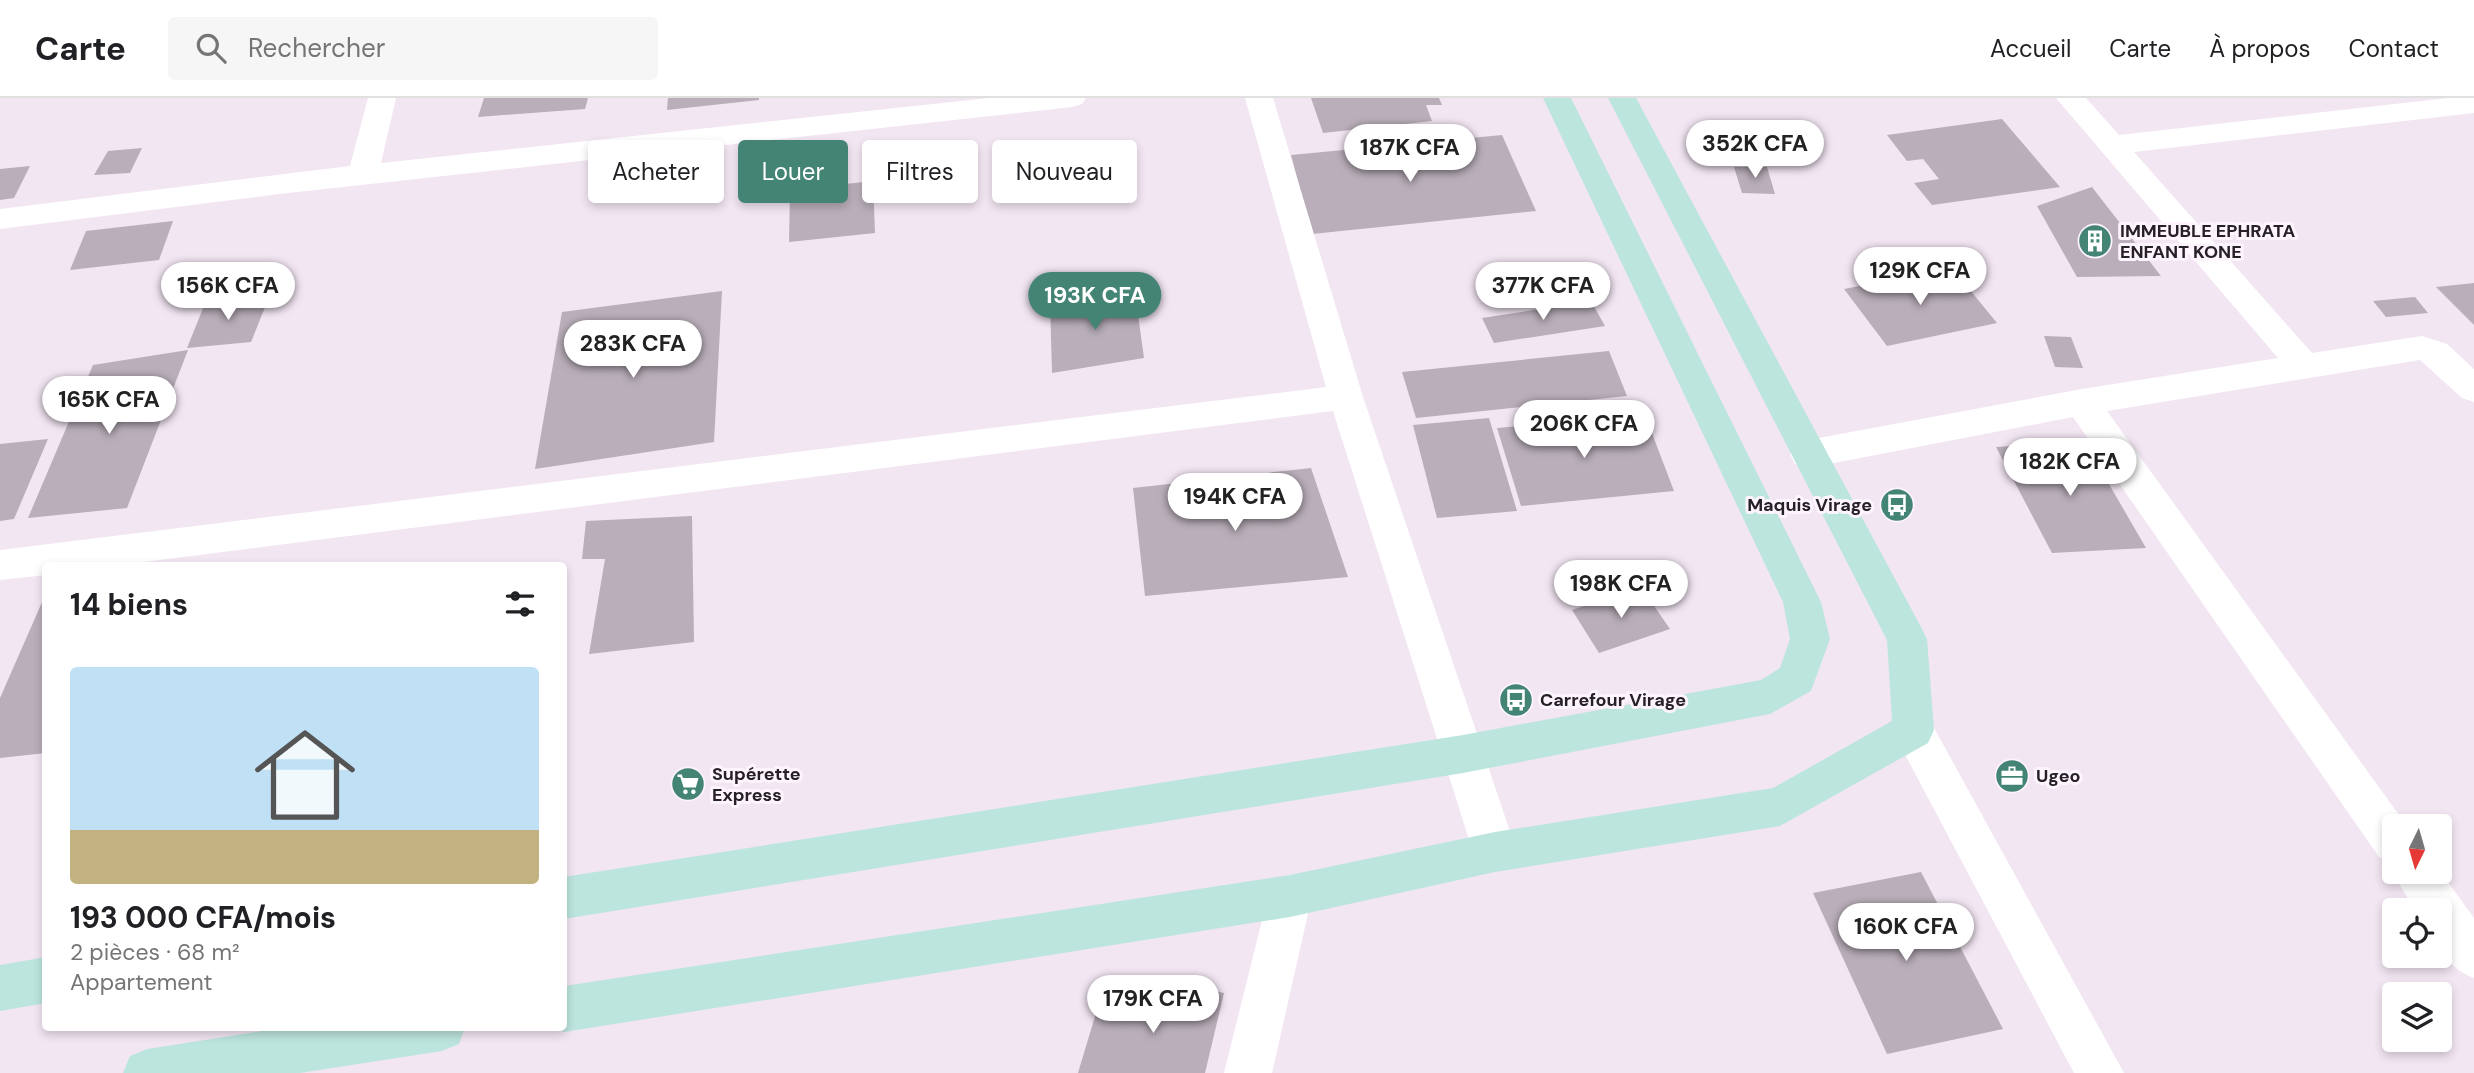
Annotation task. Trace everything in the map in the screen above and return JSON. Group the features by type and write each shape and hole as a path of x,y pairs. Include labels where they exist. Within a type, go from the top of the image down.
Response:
{"main road":[{"path":"567,898 1462,754 1770,696 1797,679 1810,639 1802,602 1557,98"},
{"path":"567,1009 1290,896 1495,852 1780,806 1913,730 1908,639 1622,98"},
{"path":"0,989 42,982"},
{"path":"147,1073 416,1031"}],"street":[{"path":"363,174 382,98"},
{"path":"0,219 363,174 1072,98"},
{"path":"1259,98 1346,397 1495,852"},
{"path":"2070,98 2305,367"},
{"path":"2112,145 2474,104"},
{"path":"1808,454 2082,402 2422,348 2435,352 2474,389"},
{"path":"0,565 1346,397"},
{"path":"2082,402 2382,826"},
{"path":"1913,730 2100,1073"},
{"path":"2423,884 2474,956"},
{"path":"1248,1073 1290,896"}],"building":[{"path":"484,98 588,98 585,109 478,117"},
{"path":"668,98 759,98 759,100 667,110"},
{"path":"1311,98 1439,98 1442,105 1426,105 1432,121 1323,133"},
{"path":"2002,119 2060,187 1932,205 1914,183 1939,179 1923,159 1907,161 1887,135"},
{"path":"1502,135 1536,211 1312,234 1291,155"},
{"path":"142,148 130,173 94,175 108,151"},
{"path":"30,166 14,198 0,200 0,169"},
{"path":"1734,167 1767,167 1775,194 1742,193"},
{"path":"862,182 862,203 874,203 875,233 789,242 790,203 848,203 848,184"},
{"name":"IMMEUBLE EPHRATA ENFANT KONE","path":"2092,187 2161,276 2077,277 2037,206"},
{"path":"173,221 159,260 70,270 86,231"},
{"path":"1952,268 1997,323 1887,346 1844,289"},
{"path":"2474,283 2474,325 2436,287"},
{"path":"722,291 714,442 535,469 562,312"},
{"path":"1135,293 1144,358 1052,373 1050,301"},
{"path":"270,295 251,342 187,348 206,301"},
{"path":"2415,297 2428,313 2386,317 2373,301"},
{"path":"1591,301 1605,326 1494,343 1482,318"},
{"path":"2044,336 2071,337 2083,368 2055,367"},
{"path":"188,350 127,508 28,518 93,365"},
{"path":"1609,351 1627,396 1416,418 1402,372"},
{"path":"1645,415 1674,491 1521,506 1497,428"},
{"path":"1489,418 1517,511 1437,518 1413,425"},
{"path":"48,439 14,519 0,521 0,444"},
{"path":"2084,441 2146,548 2052,553 1996,447"},
{"path":"1311,468 1348,577 1145,596 1133,488"},
{"path":"692,516 694,642 589,654 605,559 582,559 586,521"},
{"path":"1641,587 1670,629 1599,653 1572,610"},
{"path":"42,602 42,753 0,758 0,698"},
{"path":"1921,872 2003,1029 1887,1054 1813,893"},
{"path":"1181,983 1224,993 1205,1073 1078,1073 1102,993 1174,1010"}],"place":[{"name":"IMMEUBLE EPHRATA ENFANT KONE","path":"2095,241"},
{"name":"Maquis Virage","path":"1897,505"},
{"name":"Carrefour Virage","path":"1516,700"},
{"name":"Ugeo","path":"2012,776"},
{"name":"Supérette Express","path":"688,784"}]}
